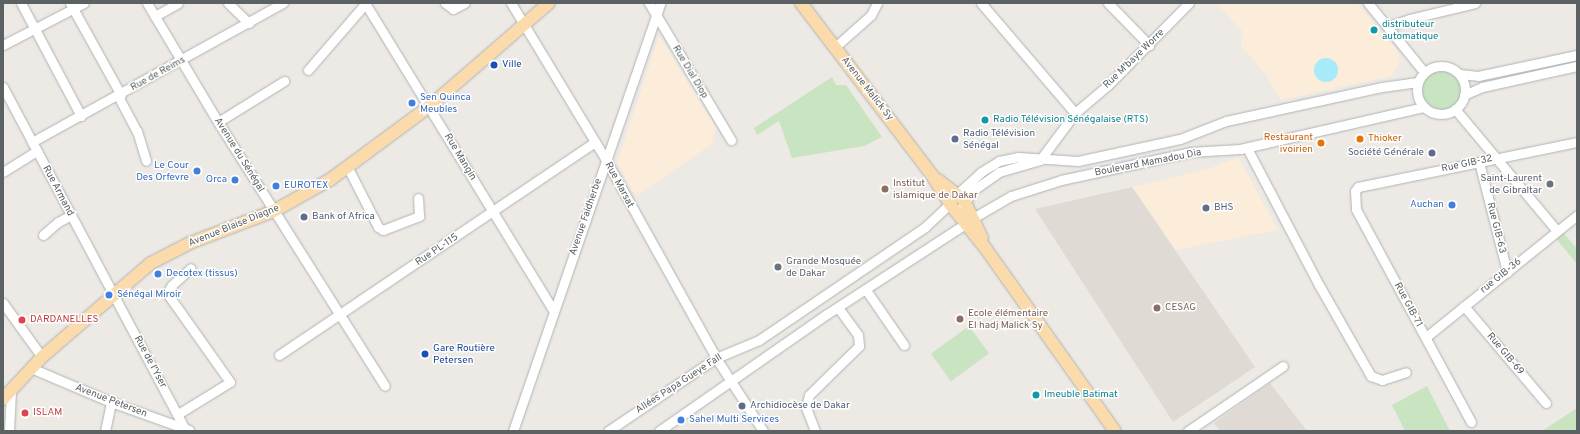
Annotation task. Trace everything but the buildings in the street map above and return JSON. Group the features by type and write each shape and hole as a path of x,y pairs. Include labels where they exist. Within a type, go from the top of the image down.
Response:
{"main road":[{"name":"Avenue Blaise Diagne","path":"7,395 42,357 151,263 168,254 274,211 348,168 430,106 549,3"},
{"name":"Avenue Malick Sy","path":"801,3 932,175 950,204 969,221"},
{"name":"Avenue Malick Sy","path":"932,175 961,197"},
{"path":"950,204 961,197 969,221 986,249 1115,431"}],"street":[{"path":"21,3 81,116"},
{"path":"3,46 35,29 72,6 84,3"},
{"name":"Avenue du Sénégal","path":"147,3 218,122 384,386"},
{"path":"155,16 178,3"},
{"name":"Rue de Reims","path":"32,142 120,95 283,3"},
{"path":"308,70 365,3"},
{"name":"Rue Mangin","path":"365,3 430,106 554,311"},
{"path":"445,3 453,9 465,3"},
{"name":"Rue Marsat","path":"511,3 606,160 723,370 763,431"},
{"name":"Rue Dial Diop","path":"649,3 731,140"},
{"name":"Avenue Faidherbe","path":"513,431 660,3"},
{"path":"835,47 870,15 877,3"},
{"path":"981,3 1075,113"},
{"path":"1108,3 1149,45"},
{"name":"Rue M'baye Worre","path":"1040,160 1075,113 1149,45 1189,3"},
{"path":"1368,3 1424,72"},
{"path":"1388,26 1456,5 1474,3"},
{"path":"234,5 249,23"},
{"path":"72,6 137,130 146,161"},
{"path":"1577,55 1478,76 1461,76 1443,65 1433,67 1424,72 1418,82 1418,95 1424,107 1437,113 1454,110 1464,95 1482,87 1577,66"},
{"path":"1461,76 1464,95"},
{"path":"218,122 284,81"},
{"name":"Boulevard Mamadou Dia","path":"961,197 999,172 1040,160 1078,161 1180,139 1226,121 1382,87 1418,82"},
{"name":"Rue Armand","path":"4,89 114,295"},
{"name":"Boulevard Mamadou Dia","path":"969,221 1012,196 1061,180 1190,152 1247,148 1424,107"},
{"path":"1454,110 1557,231"},
{"name":"Rue PL-115","path":"278,355 494,212 595,142"},
{"name":"Rue GIB-32","path":"1358,187 1577,142"},
{"path":"1247,148 1319,285 1371,376 1382,380 1406,372"},
{"path":"3,172 37,151"},
{"name":"Rue GIB-63","path":"1479,162 1507,272"},
{"path":"348,168 378,226 383,230 420,216 418,198"},
{"name":"Rue GIB-71","path":"1358,187 1354,194 1356,209 1471,422"},
{"name":"Allées Papa Gueye Fall","path":"608,431 716,358 758,340 925,227 950,204"},
{"path":"43,235 58,222 71,215"},
{"name":"rue GIB-36","path":"1426,337 1577,216"},
{"path":"659,431 838,307 969,221"},
{"path":"178,414 230,382 167,293 168,289 191,268"},
{"path":"866,290 904,344"},
{"name":"Rue de l'Yser","path":"114,295 188,430"},
{"path":"3,303 42,357"},
{"name":"Rue GIB-69","path":"1464,306 1546,402"},
{"path":"815,431 806,407 808,395 859,346 858,334 838,307"},
{"path":"1188,431 1283,366"},
{"name":"Avenue Petersen","path":"31,368 111,402 188,430"},
{"path":"7,395 9,431"},
{"path":"104,431 111,402"}],"shaded area":[{"path":"1215,3 1357,3 1397,50 1400,59 1392,76 1281,100 1265,73 1241,47 1243,32"},
{"path":"659,36 716,128 712,144 636,196 617,163"},
{"name":"BHS","path":"1238,157 1278,230 1176,250 1132,187 1211,168"},
{"name":"CESAG","path":"1132,187 1255,367 1173,422 1035,209"},
{"path":"1270,383 1307,431 1220,431 1214,423"}],"green space":[{"path":"1438,68 1446,68 1454,71 1460,77 1463,89 1460,101 1454,107 1446,110 1438,110 1430,107 1424,101 1421,93 1421,85 1424,77 1430,71"},
{"path":"832,77 836,85 846,85 882,137 864,146 792,158 779,121 757,135 754,128"},
{"path":"1561,230 1577,249 1577,264 1554,236"},
{"path":"969,326 989,354 951,381 931,354"},
{"path":"1427,386 1450,431 1405,431 1392,405"},
{"path":"1577,408 1577,431 1542,431"}],"water":[{"path":"1326,58 1335,61 1338,70 1335,79 1326,82 1317,79 1314,70 1317,61"}],"place":[{"name":"distributeur automatique","path":"1374,30"},
{"name":"Ville","path":"494,65"},
{"name":"Sen Quinca Meubles","path":"412,103"},
{"name":"Radio Télévision Sénégalaise (RTS)","path":"985,120"},
{"name":"Radio Télévision Sénégal","path":"955,139"},
{"name":"Thioker","path":"1360,139"},
{"name":"Restaurant ivoirien","path":"1321,143"},
{"name":"Société Générale","path":"1432,153"},
{"name":"Le Cour Des Orfevre","path":"197,171"},
{"name":"Orca","path":"235,180"},
{"name":"Saint-Laurent de Gibraltar","path":"1550,184"},
{"name":"EUROTEX","path":"276,186"},
{"name":"Institut islamique de Dakar","path":"885,189"},
{"name":"Auchan","path":"1452,205"},
{"name":"BHS","path":"1206,208"},
{"name":"Bank of Africa","path":"304,217"},
{"name":"Grande Mosquée de Dakar","path":"778,267"},
{"name":"Decotex (tissus)","path":"158,274"},
{"name":"Sénégal Miroir","path":"109,295"},
{"name":"CESAG","path":"1157,308"},
{"name":"Ecole élémentaire El hadj Malick Sy","path":"960,319"},
{"name":"DARDANELLES","path":"22,320"},
{"name":"Gare Routière Petersen","path":"425,354"},
{"name":"Imeuble Batimat","path":"1036,395"},
{"name":"Archidiocèse de Dakar","path":"742,406"},
{"name":"ISLAM","path":"25,413"},
{"name":"Sahel Multi Services","path":"681,420"}]}
